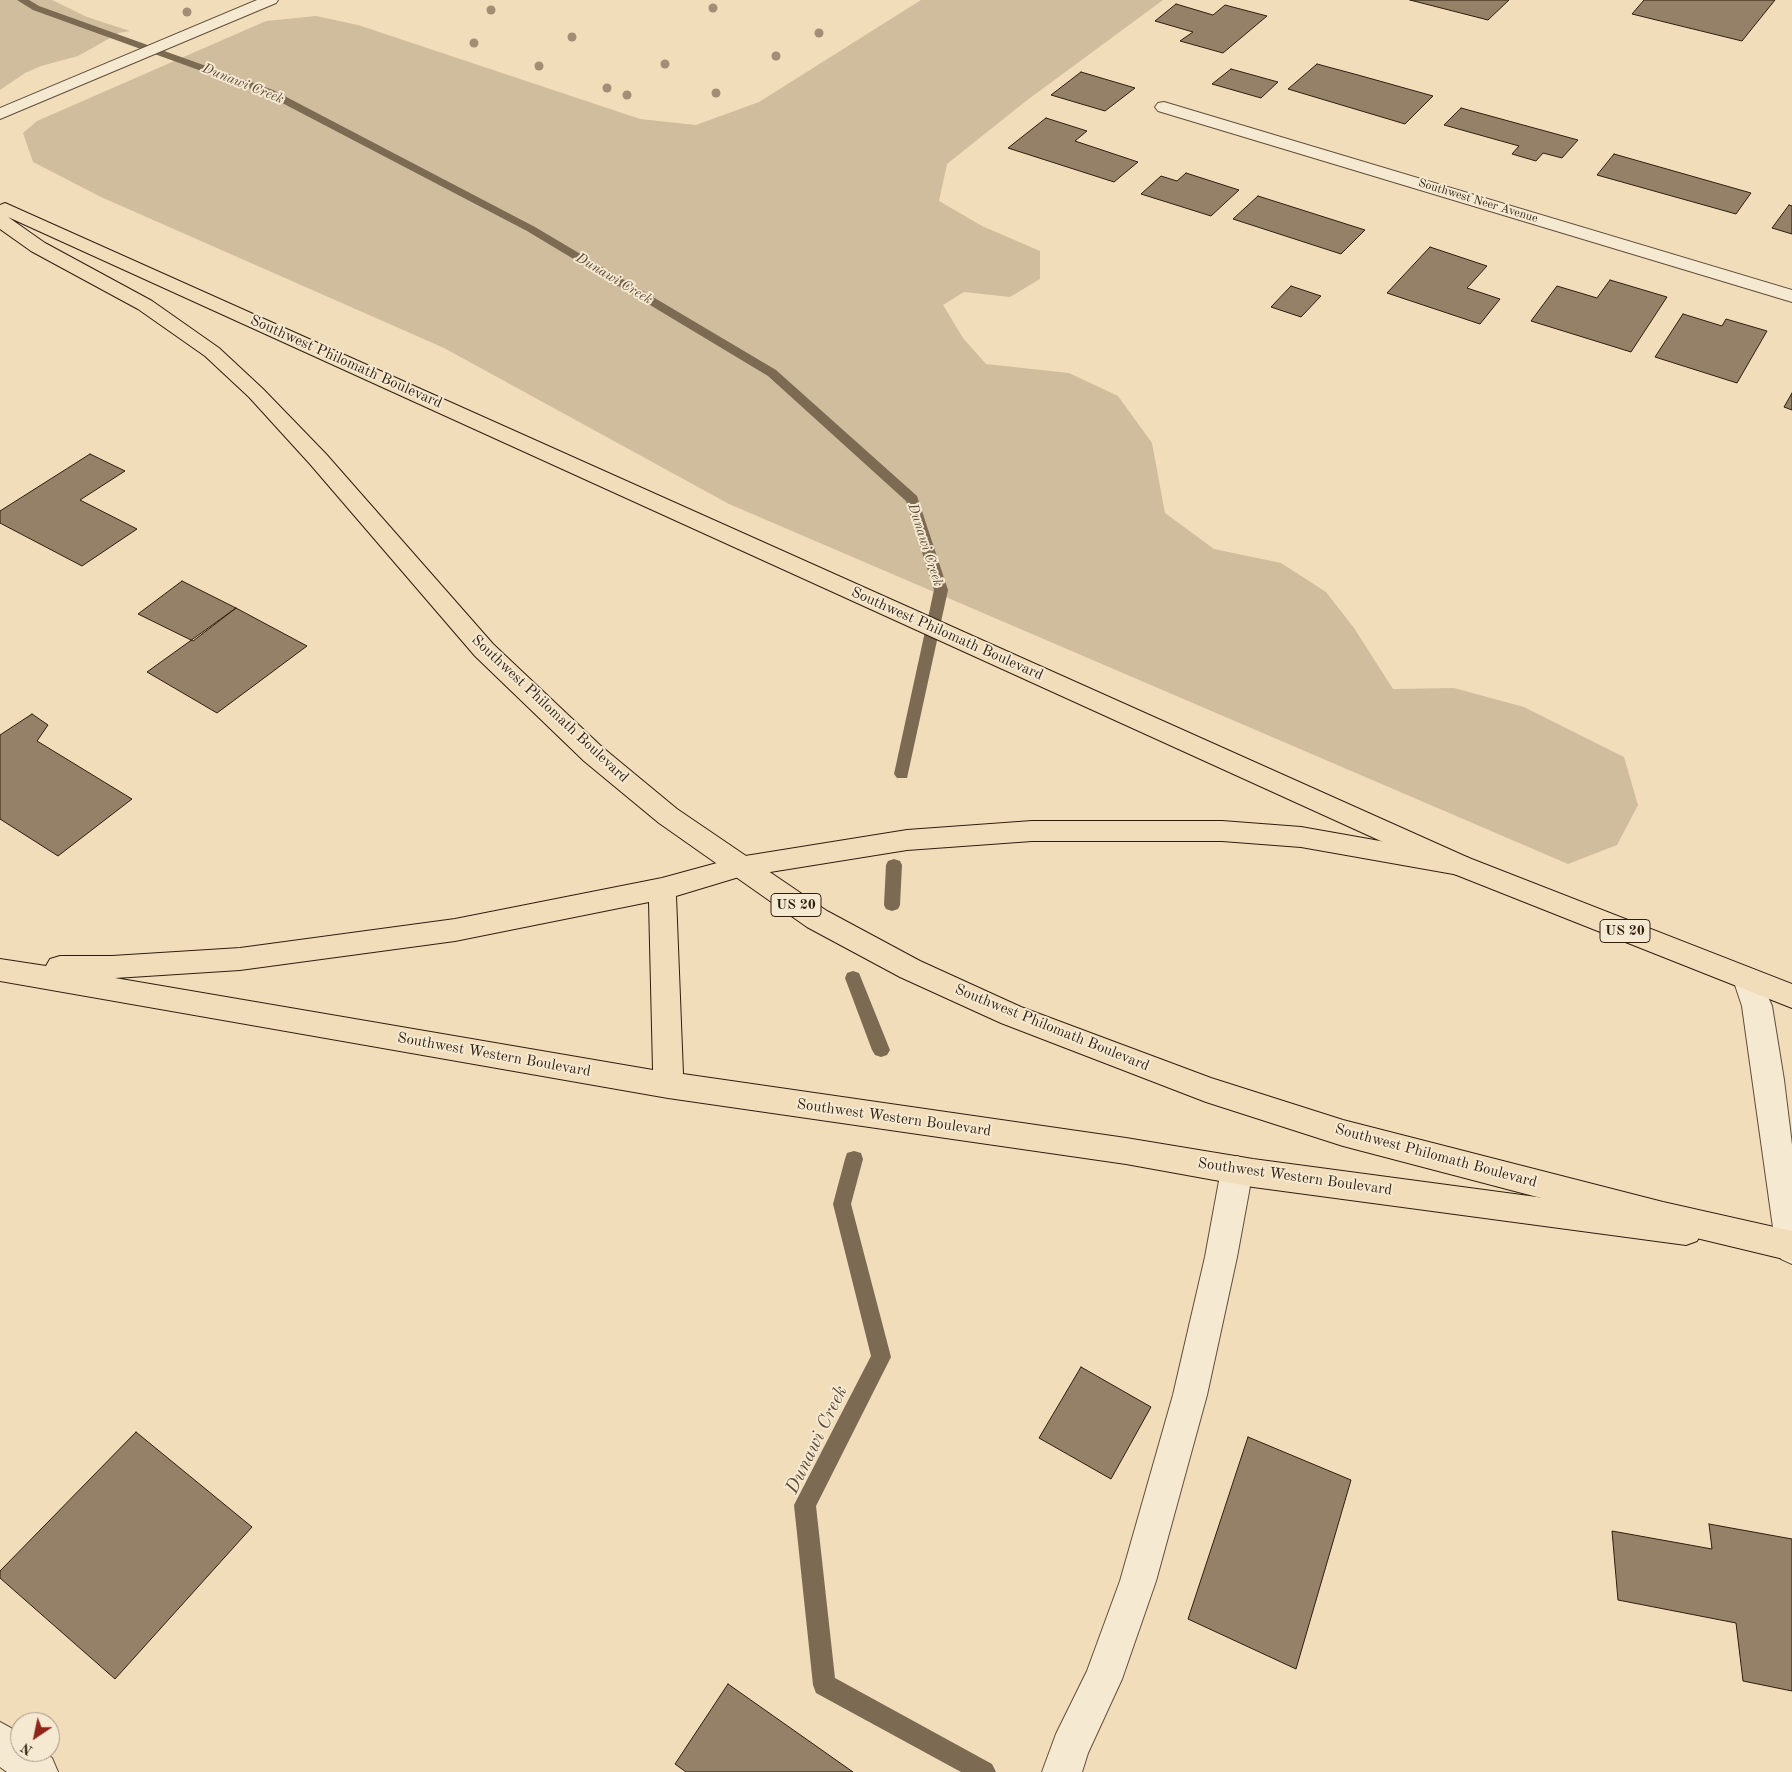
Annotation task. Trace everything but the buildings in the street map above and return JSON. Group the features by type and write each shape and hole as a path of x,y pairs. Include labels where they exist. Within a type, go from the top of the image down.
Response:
{"main road":[{"name":"Southwest Philomath Boulevard","path":"0,206 1459,864 1792,996"},
{"name":"Southwest Philomath Boulevard","path":"0,220 38,246 145,305 212,352 256,393 318,459 484,650 593,754 668,816 739,867 817,919 910,969 1012,1015 1206,1089 1343,1133 1663,1216 1792,1247"},
{"name":"Southwest Western Boulevard","path":"0,969 112,967 240,959 455,930 662,889 739,867 907,840 1032,831 1222,831 1301,838 1459,864"},
{"path":"662,889 668,1085"},
{"name":"Southwest Western Boulevard","path":"0,969 668,1085 1236,1170 1792,1247"}],"street":[{"path":"0,114 270,0"},
{"name":"Southwest Neer Avenue","path":"1164,106 1792,296"},
{"path":"1747,979 1757,1006 1792,1247"},
{"path":"1066,1760 1104,1678 1138,1581 1190,1395 1222,1257 1236,1170"},
{"path":"0,1742 38,1772"}],"shaded area":[{"path":"0,0 52,0 87,17 130,31 119,33 78,56 41,66 25,73 0,90"},
{"path":"921,0 1163,0 1026,101 947,164 939,201 982,226 1040,251 1040,279 1010,297 964,292 943,305 963,338 986,364 1069,373 1118,396 1152,443 1165,513 1214,549 1281,563 1326,592 1354,628 1393,689 1454,688 1524,707 1624,757 1638,805 1617,845 1568,864 729,504 444,348 101,197 33,162 23,133 37,121 266,21 316,16 358,25 640,119 696,125 759,102"}],"waterway":[{"name":"Dunawi Creek","path":"22,0 36,8 269,92 531,229 772,373 912,499 941,590 902,774"},
{"name":"Dunawi Creek","path":"892,905 894,865"},
{"name":"Dunawi Creek","path":"853,978 881,1050"},
{"name":"Dunawi Creek","path":"854,1159 842,1204 881,1357 805,1505 824,1685 984,1772"}]}
